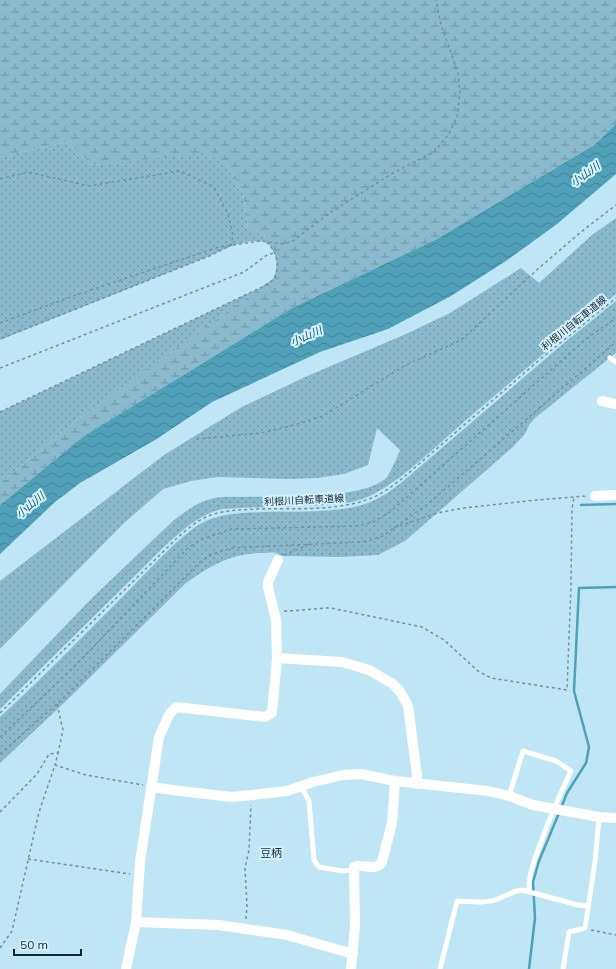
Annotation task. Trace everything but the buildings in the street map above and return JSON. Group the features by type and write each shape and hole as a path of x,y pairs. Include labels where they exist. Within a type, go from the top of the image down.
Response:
{"street":[{"path":"602,401 616,404"},
{"path":"595,496 616,495"},
{"path":"126,969 136,922 151,786 159,737 169,716 176,707 266,717 272,713 277,658 276,620 268,582 278,560"},
{"path":"277,658 342,662 369,670 393,684 401,693 408,706 417,775 416,784"},
{"path":"151,786 180,791 232,796 252,795 287,791 313,782 352,774 361,774 416,784 488,791 509,796 533,805 599,817 616,818"},
{"path":"351,969 355,926 353,870 354,867 357,866 376,867 382,862 392,823 395,781"},
{"path":"136,922 218,925 287,935 352,954"}],"lane":[{"path":"610,358 616,362"},
{"path":"509,796 523,751 556,761 571,771 553,808 535,859 529,882 529,892"},
{"path":"301,786 308,801 314,860 318,867 337,871 353,870"},
{"path":"563,969 569,932 585,928 595,862 599,817"},
{"path":"440,969 457,901 487,902 496,900 514,891 522,890 578,905 588,906"}],"path":[{"path":"0,323 212,250 232,245 260,241 283,244 292,241 328,214 393,173 434,152 450,134 457,117 460,93 458,74 441,25 436,0"},
{"path":"0,179 28,172 89,186 180,171 214,187 228,214 233,234 232,245"},
{"path":"196,439 261,433 323,416 404,366 461,340 539,268 616,204"},
{"path":"0,412 262,288 274,278 277,268 274,252 266,242"},
{"path":"0,339 212,255 232,245"},
{"path":"0,368 244,272 267,254 274,252"},
{"name":"利根川自転車道線","path":"0,713 176,539 196,523 206,517 223,512 333,507 356,503 375,497 395,484 544,356 616,298"},
{"path":"0,738 75,666 188,548 200,540 232,529 359,526 373,522 396,507 586,339 616,318"},
{"path":"0,754 57,704 201,561 211,555 230,548 368,541 383,536 428,504 616,342"},
{"path":"393,529 437,513 464,508 536,500 595,496"},
{"path":"274,610 301,611 317,608 331,608 422,627 444,640 478,671 491,678 566,690 571,586 572,509 574,497"},
{"path":"278,560 286,554 312,544"},
{"path":"0,948 12,931 39,812 58,753 63,730 57,704"},
{"path":"0,812 37,774 49,754 58,753"},
{"path":"55,765 86,775 151,786"},
{"path":"246,929 247,906 245,868 249,850 252,795"},
{"path":"28,859 140,875"},
{"path":"585,928 616,935"}],"green space":[{"path":"0,0 616,0 616,124 594,145 437,239 292,308 84,436 0,505 0,483 73,423 274,278 276,259 273,250 266,242 264,234 248,228 243,193 227,164 205,153 93,165 66,142 0,157"},
{"path":"66,142 93,165 204,152 227,164 243,193 248,228 264,234 266,242 252,241 231,246 0,340 0,157"},
{"path":"616,218 616,294 540,357 416,464 388,485 362,499 334,504 223,509 214,511 199,519 165,546 0,709 0,694 91,599 174,520 191,508 206,500 219,497 318,496 357,491 373,486 385,479 400,450 377,428 368,465 344,474 317,478 289,479 217,477 191,481 163,489 123,524 0,649 0,581 164,455 240,408 305,377 406,334 450,313 521,268 539,283 592,235"},
{"path":"262,287 73,423 0,483 0,412"},
{"path":"616,301 616,353 535,418 529,425 525,434 513,447 405,541 378,555 339,557 284,556 273,553 241,555 222,561 186,583 63,704 0,763 0,717 52,668 179,540 189,532 206,521 227,515 241,513 302,512 343,509 356,507 377,499 401,483 564,343"}],"water":[{"name":"小山川","path":"616,124 616,174 557,224 506,261 451,296 388,329 320,352 212,402 155,440 80,483 55,502 0,554 0,505 84,436 292,308 437,239 594,145"}],"waterway":[{"path":"581,505 616,504"},
{"path":"561,808 567,793 586,763 589,747 574,691 579,588 616,587"},
{"path":"529,969 535,918 533,882 539,861 559,813"}],"district":[{"name":"豆柄","path":"271,853"}]}
